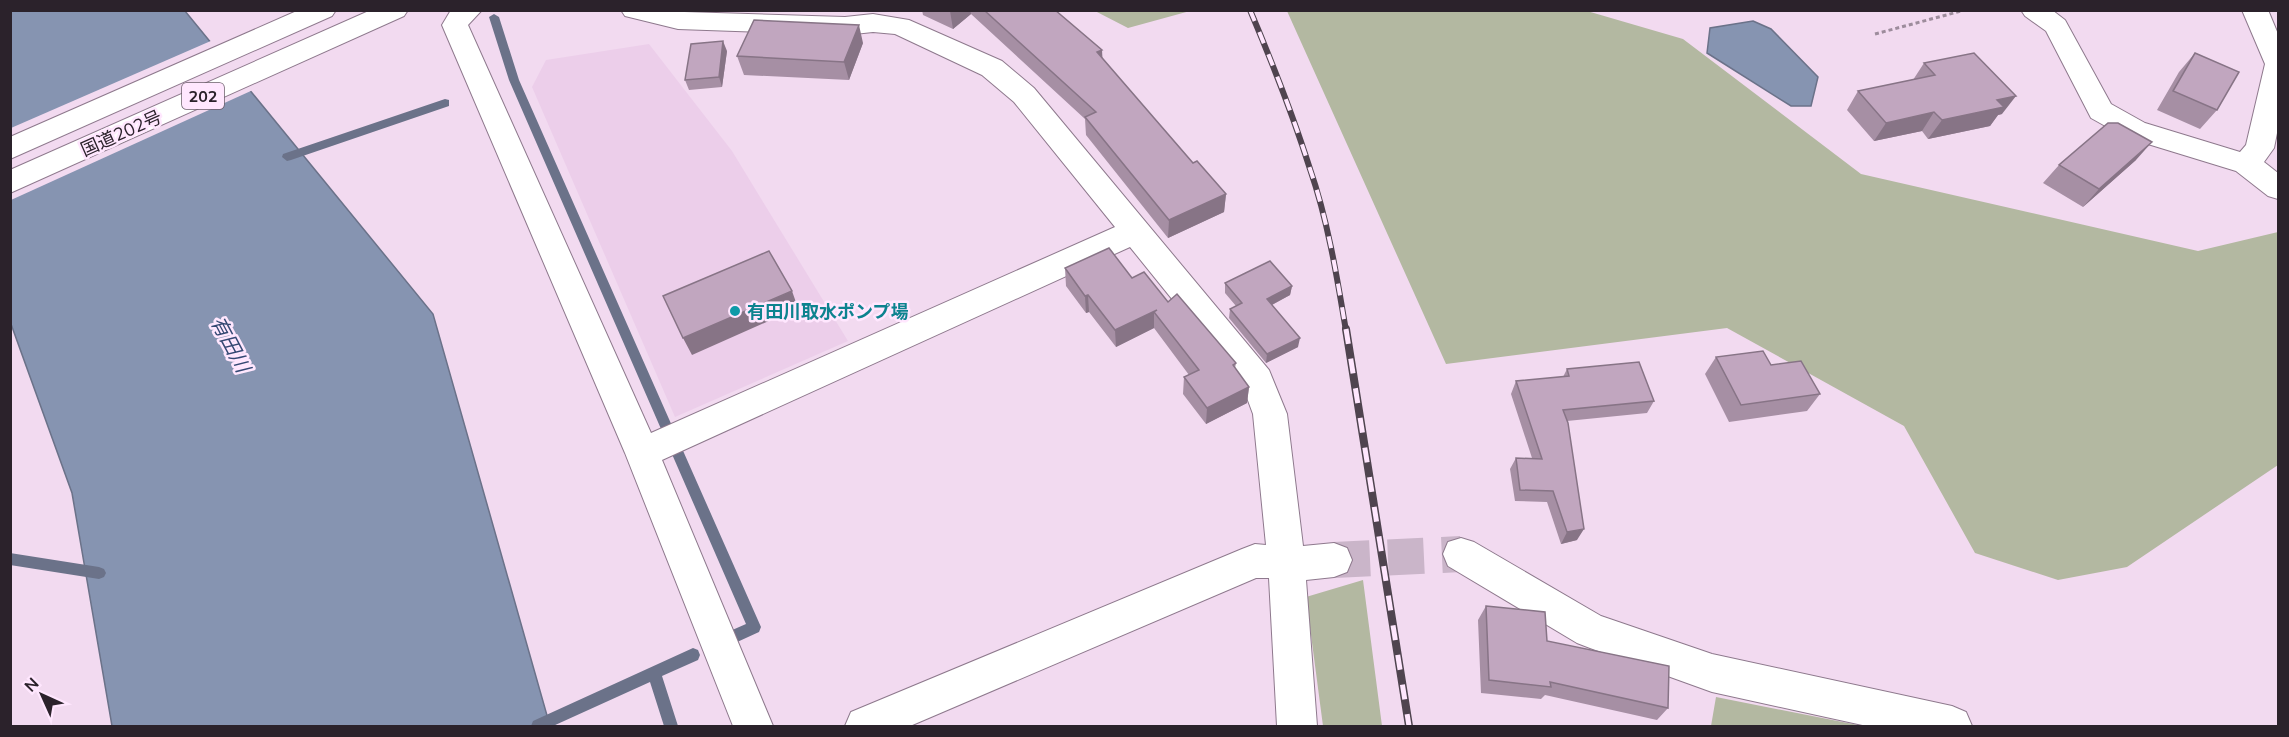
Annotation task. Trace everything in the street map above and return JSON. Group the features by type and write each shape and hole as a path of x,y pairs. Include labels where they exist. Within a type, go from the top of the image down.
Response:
{"main road":[{"name":"国道202号","path":"10,149 323,10"},
{"name":"国道202号","path":"10,182 395,10"},
{"path":"469,10 464,12 455,25 642,453 753,726"},
{"path":"634,10 678,20 845,26 873,23 900,26 992,68 1024,95 1257,380 1270,414 1286,561 1297,726"},
{"path":"2034,10 2056,26 2101,111 2135,130 2246,164 2278,188"},
{"path":"2246,164 2260,148 2278,64 2255,10"},
{"path":"642,453 1136,231"},
{"path":"1461,554 1590,630 1712,673 1952,726"},
{"path":"865,726 1255,561 1306,563 1334,560"}],"path":[{"path":"1875,34 1965,10"}],"shaded area":[{"path":"649,44 732,151 848,341 675,417 532,87 546,60"}],"green space":[{"path":"1095,11 1190,11 1128,28"},
{"path":"1287,11 1587,11 1683,39 1861,174 2198,251 2278,232 2278,465 2127,567 2058,580 1975,553 1904,426 1727,328 1446,364"},
{"path":"1363,580 1382,726 1323,726 1306,597"},
{"path":"1716,697 1863,726 1711,726"}],"water":[{"name":"有田川","path":"11,11 185,11 433,314 550,726 112,726 72,493 11,324"},
{"path":"1753,21 1771,29 1818,77 1811,106 1791,106 1707,53 1710,28"}],"pier":[{"path":"213,40 253,90 11,200 11,128"}],"building":[{"path":"984,10 1055,10 1102,50 1097,52 1193,163 1197,161 1226,194 1169,220 1085,117 1096,112"},
{"path":"754,20 859,25 844,62 737,56"},
{"path":"723,41 719,77 685,80 691,44"},
{"path":"1974,53 2016,96 1997,100 2004,107 1942,120 1934,112 1886,123 1858,91 1935,75 1924,63"},
{"path":"2195,53 2239,72 2217,110 2173,91"},
{"path":"2108,123 2118,123 2152,142 2099,189 2059,165"},
{"path":"1109,248 1132,278 1144,272 1168,302 1177,294 1236,363 1233,365 1249,387 1207,408 1184,377 1199,370 1154,312 1157,310 1115,330 1088,295 1085,296 1065,268"},
{"path":"769,251 792,291 683,338 663,296"},
{"path":"1270,261 1292,286 1267,299 1300,338 1267,354 1230,309 1242,303 1225,283"},
{"path":"1763,351 1771,365 1801,361 1820,394 1741,405 1716,357"},
{"path":"1639,362 1654,401 1563,410 1568,423 1584,529 1567,532 1553,491 1520,490 1516,458 1542,459 1516,381 1569,376 1567,369"},
{"path":"1486,606 1545,612 1547,641 1669,666 1668,708 1550,682 1551,687 1489,680"}],"waterway":[{"path":"494,17 514,80 754,627 735,636"},
{"path":"287,157 445,103"},
{"path":"10,559 99,573"},
{"path":"538,726 693,655"},
{"path":"654,673 671,726"}],"tunnel":[{"path":"1334,560 1461,554"}],"railway":[{"path":"1250,10 1289,109 1322,209 1346,331"},
{"path":"1346,329 1409,726"}],"place":[{"name":"有田川取水ポンプ場","path":"735,311"}]}
